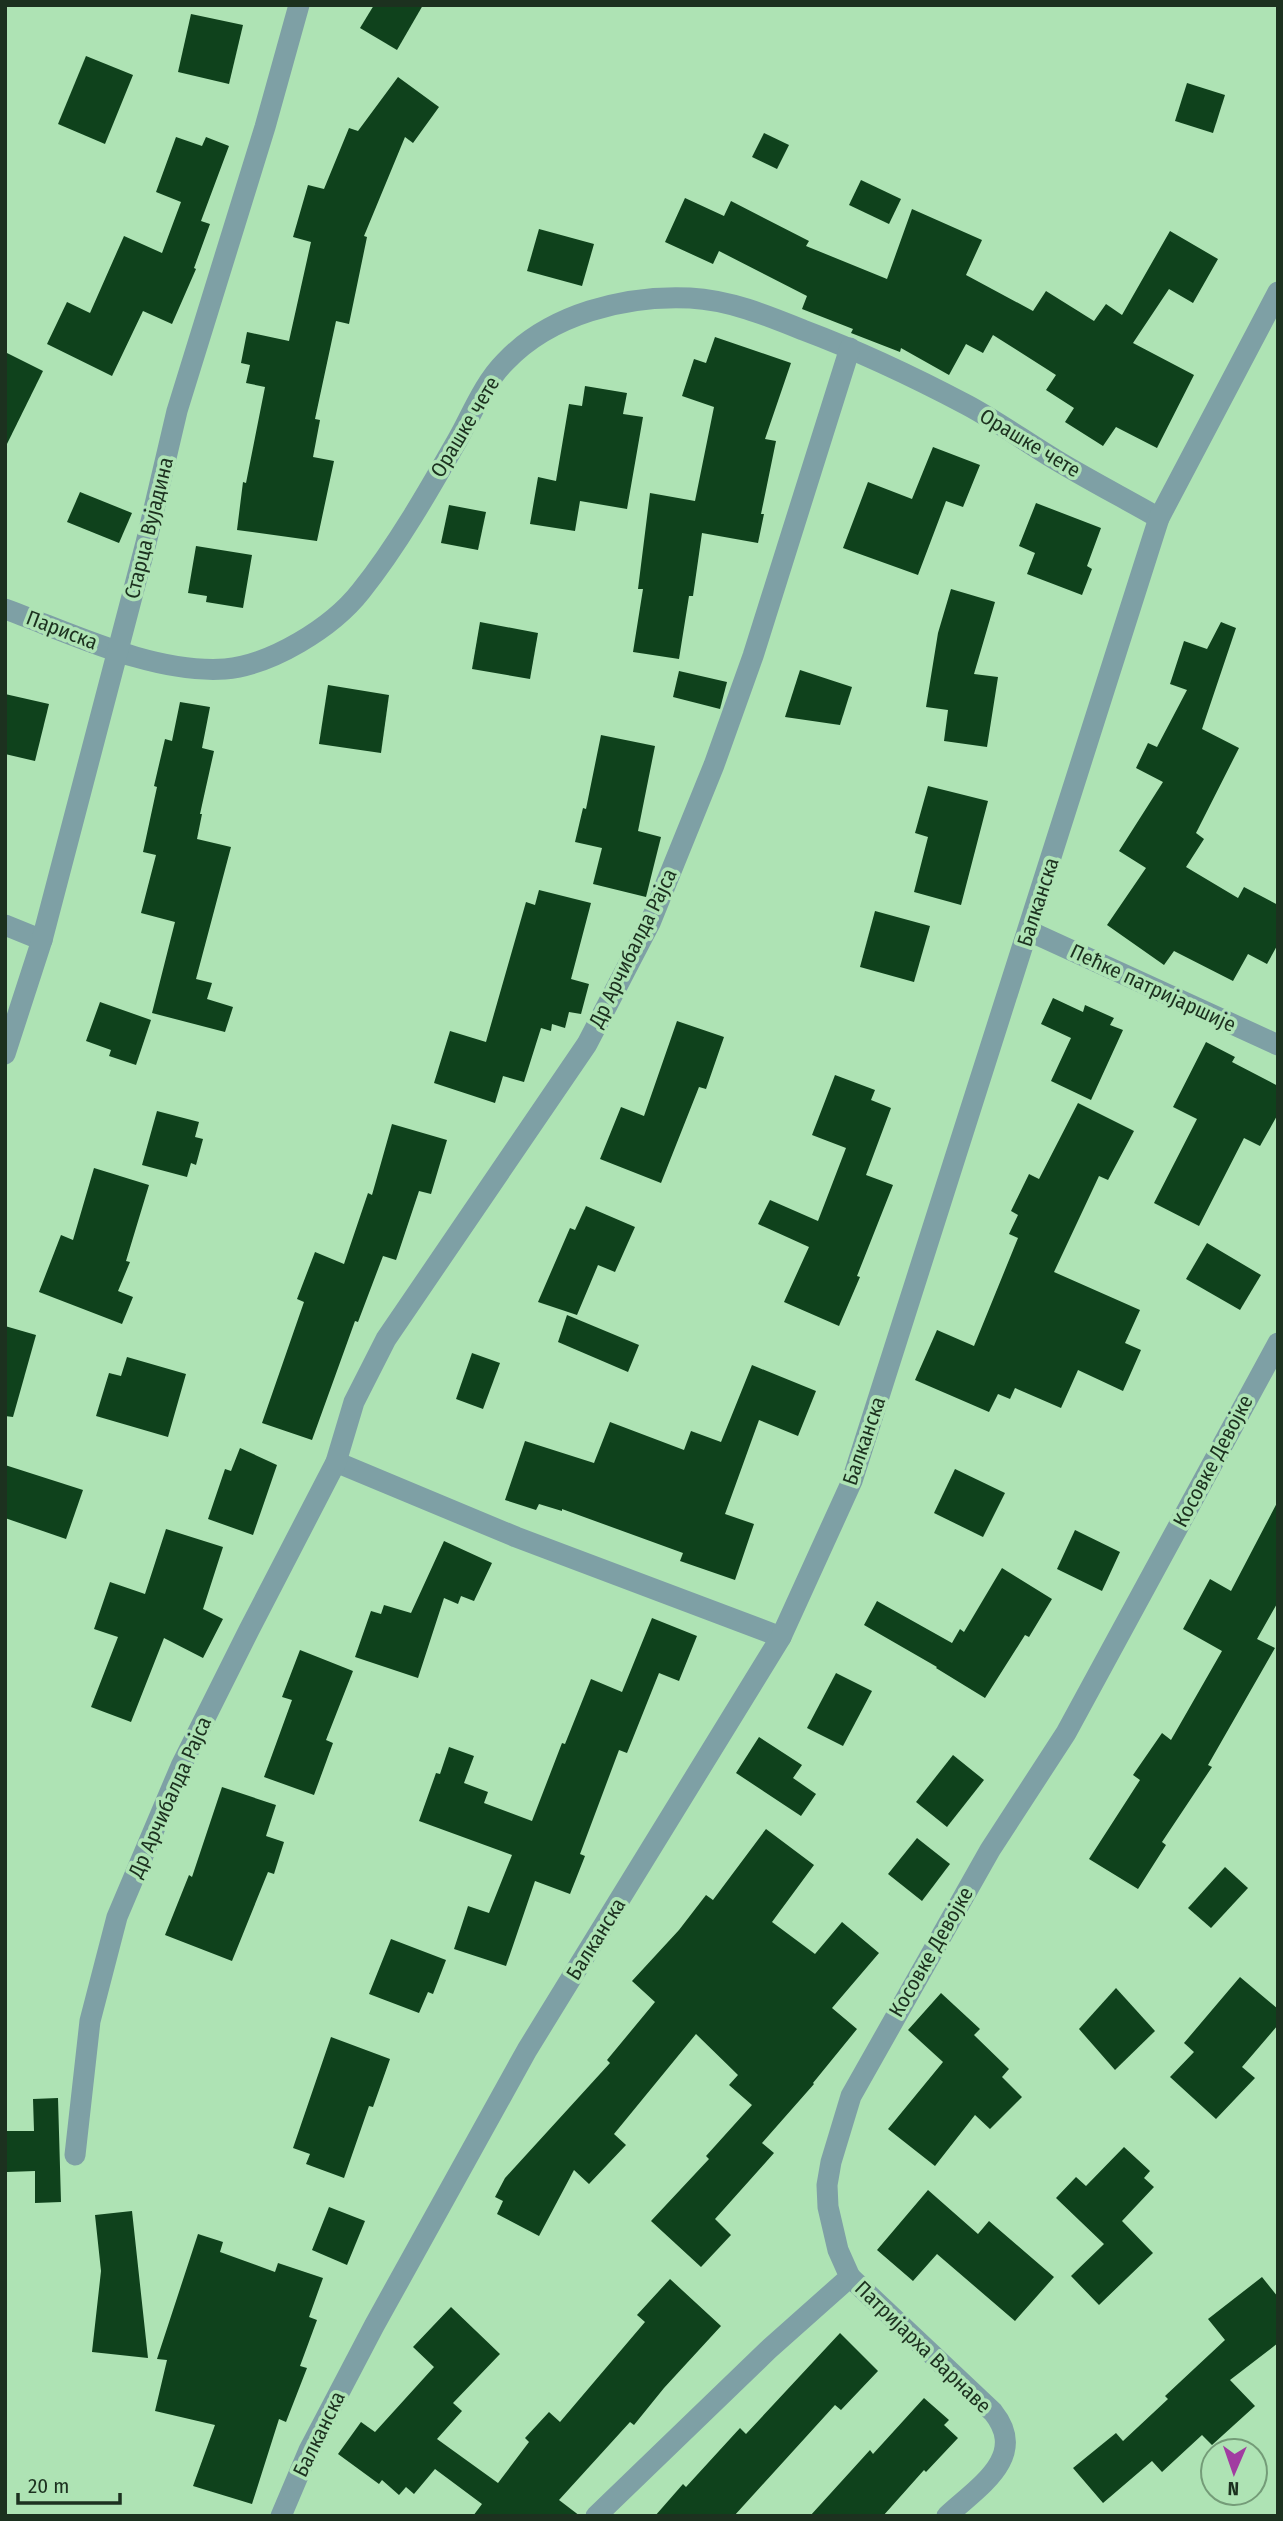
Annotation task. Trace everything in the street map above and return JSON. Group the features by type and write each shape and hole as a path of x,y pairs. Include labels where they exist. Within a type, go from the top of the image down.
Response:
{"street":[{"name":"Старца Вујадина","path":"5,1054 42,940 118,651 177,411 265,127 299,5"},
{"name":"Балканска","path":"281,2516 309,2450 374,2326 527,2050 781,1637 852,1481 1159,517 1278,292"},
{"name":"Орашке чете","path":"118,651 162,663 227,669 270,657 310,636 360,593 410,517 504,362 544,330 571,318 647,299 691,298 748,309 850,348 969,406 1058,461 1159,517"},
{"name":"Др Арчибалда Рајса","path":"75,2155 90,2021 117,1917 181,1766 337,1462 354,1402 386,1339 587,1044 650,923 714,765 753,656 850,348"},
{"name":"Париска","path":"5,608 118,651"},
{"path":"5,925 42,940"},
{"name":"Пећке патријаршије","path":"1029,931 1278,1045"},
{"name":"Косовке Девојке","path":"850,2277 838,2250 828,2207 827,2185 831,2162 851,2096 990,1850 1066,1733 1278,1343"},
{"path":"337,1462 516,1537 781,1637"},
{"path":"596,2516 768,2350 850,2277"},
{"name":"Патријарха Варнаве","path":"850,2277 993,2413 1005,2431 1007,2448 1002,2462 947,2516"}],"building":[{"path":"374,5 423,5 397,50 360,28"},
{"path":"191,14 243,25 229,84 178,72"},
{"path":"86,56 133,75 105,144 58,124"},
{"path":"398,77 439,107 413,143 405,137 364,236 367,237 349,324 336,321 315,419 320,420 313,457 334,461 317,541 237,530 243,482 246,483 265,387 246,383 250,365 241,363 247,332 289,341 311,242 293,237 308,185 324,189 349,128 358,131"},
{"path":"1187,83 1225,95 1213,133 1175,121"},
{"path":"764,133 789,145 777,169 752,157"},
{"path":"176,137 202,146 206,137 229,146 201,221 210,224 194,268 196,269 172,324 143,311 112,376 47,344 67,302 90,313 124,236 162,253 181,202 156,192"},
{"path":"861,180 901,199 889,224 849,205"},
{"path":"685,198 724,216 731,201 809,241 806,246 887,279 912,209 982,240 966,275 1033,311 1046,291 1094,321 1106,304 1122,315 1170,231 1218,259 1193,303 1169,289 1133,343 1194,375 1157,448 1116,427 1103,446 1065,422 1074,408 1046,390 1056,375 993,335 983,353 966,344 949,375 901,348 900,352 851,333 853,329 802,309 807,296 719,251 713,264 665,242"},
{"path":"539,229 594,244 582,286 527,271"},
{"path":"715,337 791,363 765,439 776,441 758,543 702,533 693,596 689,596 679,659 633,652 643,589 638,589 650,493 695,501 714,407 682,396 694,359 706,363"},
{"path":"5,352 43,371 5,448"},
{"path":"585,386 627,393 623,414 643,417 627,509 580,501 575,531 530,524 538,477 556,481 569,404 582,406"},
{"path":"933,447 980,465 963,507 946,501 918,575 843,548 868,482 912,499"},
{"path":"80,492 132,513 119,543 67,522"},
{"path":"1036,503 1101,528 1087,566 1092,569 1082,595 1027,574 1035,553 1019,546"},
{"path":"449,505 486,512 478,550 441,543"},
{"path":"196,546 252,555 243,608 206,602 207,596 188,593"},
{"path":"951,589 995,602 974,674 998,677 987,747 944,741 948,710 926,707 938,633"},
{"path":"480,622 538,633 530,679 472,669"},
{"path":"1221,622 1236,628 1202,729 1239,748 1196,833 1204,839 1186,867 1238,898 1244,887 1278,905 1278,944 1267,964 1248,954 1233,981 1174,951 1164,965 1107,925 1146,868 1119,851 1163,782 1136,768 1148,743 1157,747 1187,690 1170,684 1184,641 1207,649"},
{"path":"800,670 852,687 840,725 785,717"},
{"path":"679,671 727,682 720,709 673,697"},
{"path":"328,685 389,695 381,753 319,744"},
{"path":"5,694 49,704 35,761 5,754"},
{"path":"180,702 210,707 202,748 214,751 197,839 231,847 196,979 212,983 207,999 233,1007 225,1032 152,1013 175,922 141,913 156,855 143,852 165,739 172,741"},
{"path":"601,735 655,746 638,831 661,837 646,897 593,884 602,848 575,842 583,808 586,809"},
{"path":"928,786 988,801 961,905 914,892 928,837 915,833"},
{"path":"539,890 591,903 571,979 589,984 581,1014 569,1012 565,1028 552,1024 551,1031 541,1028 524,1082 503,1076 495,1103 434,1083 450,1031 486,1042 526,902 535,905"},
{"path":"875,911 930,926 914,982 860,967"},
{"path":"1053,998 1083,1012 1085,1005 1114,1018 1110,1025 1123,1030 1091,1100 1051,1081 1071,1038 1041,1024"},
{"path":"100,1002 151,1020 136,1065 109,1056 111,1050 86,1041"},
{"path":"677,1021 724,1037 706,1089 699,1087 661,1183 600,1159 621,1107 644,1116"},
{"path":"1206,1042 1235,1057 1232,1062 1278,1086 1278,1114 1260,1146 1244,1138 1199,1226 1154,1203 1197,1119 1173,1107"},
{"path":"835,1075 875,1090 871,1100 891,1108 866,1175 893,1185 839,1326 784,1302 809,1247 758,1224 770,1200 818,1221 846,1148 812,1135"},
{"path":"1078,1103 1134,1131 1108,1180 1099,1176 1054,1272 1140,1310 1125,1343 1141,1350 1123,1391 1078,1370 1061,1408 1015,1388 1010,1399 998,1394 989,1412 915,1380 937,1330 974,1346 1018,1238 1009,1234 1018,1215 1011,1211 1029,1174 1039,1179"},
{"path":"157,1111 199,1122 195,1137 203,1139 196,1165 191,1163 187,1177 142,1165"},
{"path":"392,1124 447,1140 431,1194 419,1191 396,1260 383,1256 358,1322 355,1321 312,1440 262,1423 304,1302 297,1299 315,1252 344,1264 368,1193 372,1195"},
{"path":"94,1168 149,1185 126,1261 130,1262 118,1291 133,1297 122,1324 39,1292 61,1235 73,1240"},
{"path":"586,1206 635,1227 615,1272 598,1265 577,1315 538,1302 570,1228 575,1230"},
{"path":"1207,1243 1261,1275 1240,1310 1186,1279"},
{"path":"567,1315 639,1345 628,1372 558,1342"},
{"path":"5,1326 36,1335 13,1417 5,1416"},
{"path":"472,1353 500,1363 483,1409 456,1399"},
{"path":"127,1357 186,1374 168,1437 96,1416 109,1373 121,1376"},
{"path":"752,1365 816,1391 798,1436 759,1420 725,1514 754,1524 735,1580 680,1561 683,1553 562,1509 539,1504 536,1510 505,1500 525,1441 594,1463 610,1422 684,1450 691,1431 721,1442"},
{"path":"240,1448 277,1465 253,1535 208,1519 225,1469 231,1471"},
{"path":"5,1465 83,1490 66,1539 5,1518"},
{"path":"955,1469 1005,1493 983,1537 934,1513"},
{"path":"1278,1501 1278,1602 1257,1639 1275,1648 1208,1765 1212,1767 1162,1842 1166,1845 1138,1889 1089,1859 1140,1780 1133,1775 1162,1733 1171,1740 1222,1651 1183,1629 1210,1579 1231,1591"},
{"path":"166,1529 223,1547 203,1609 223,1619 203,1658 164,1638 131,1722 91,1707 118,1637 94,1629 110,1582 145,1594"},
{"path":"1075,1530 1120,1552 1102,1591 1057,1569"},
{"path":"444,1541 492,1563 474,1601 461,1596 458,1604 444,1598 418,1678 355,1657 371,1611 381,1614 384,1605 411,1613"},
{"path":"1002,1568 1052,1599 1029,1637 1025,1635 985,1698 864,1625 877,1601 952,1643 960,1629 964,1632"},
{"path":"652,1618 697,1636 679,1681 659,1673 627,1753 619,1750 580,1854 585,1856 570,1894 535,1881 506,1966 454,1949 468,1906 489,1913 512,1855 419,1821 436,1773 440,1774 449,1747 474,1756 464,1783 488,1792 484,1803 532,1821 562,1743 565,1744 591,1679 622,1692"},
{"path":"300,1650 353,1671 326,1740 333,1743 314,1795 264,1777 292,1700 282,1697"},
{"path":"836,1673 872,1691 843,1746 807,1728"},
{"path":"759,1737 802,1765 793,1778 816,1794 801,1816 736,1773"},
{"path":"953,1755 984,1780 947,1827 916,1802"},
{"path":"222,1787 276,1805 266,1836 284,1842 274,1874 268,1872 232,1961 165,1935 189,1875 192,1877"},
{"path":"766,1829 814,1865 772,1922 815,1954 842,1922 879,1953 832,2008 857,2029 814,2084 762,2143 774,2153 715,2219 731,2235 701,2267 651,2221 709,2159 706,2156 752,2105 729,2085 738,2075 696,2034 614,2134 626,2145 589,2184 574,2170 539,2236 497,2214 503,2201 495,2197 505,2178 610,2063 607,2060 655,2002 632,1981 679,1930 706,1895 713,1900"},
{"path":"917,1838 950,1864 922,1901 888,1874"},
{"path":"1225,1867 1248,1888 1211,1928 1188,1908"},
{"path":"391,1939 446,1960 433,1994 428,1992 419,2013 369,1994"},
{"path":"1240,1977 1278,2009 1278,2025 1242,2067 1255,2078 1216,2119 1170,2077 1194,2052 1184,2043"},
{"path":"1116,1988 1155,2031 1115,2070 1079,2029"},
{"path":"941,1993 980,2029 974,2035 1009,2069 1002,2077 1022,2097 990,2129 975,2115 935,2166 888,2129 943,2062 908,2030"},
{"path":"331,2037 390,2059 373,2107 369,2106 344,2178 306,2164 310,2154 293,2148"},
{"path":"58,2098 61,2202 35,2203 35,2171 7,2172 6,2131 34,2131 33,2099"},
{"path":"1124,2147 1150,2171 1144,2178 1154,2187 1122,2221 1153,2253 1099,2305 1071,2276 1104,2244 1056,2198 1076,2177 1086,2186"},
{"path":"928,2190 978,2234 989,2221 1054,2277 1015,2321 937,2254 913,2281 877,2250"},
{"path":"329,2207 365,2221 347,2265 312,2250"},
{"path":"132,2211 148,2358 92,2352 101,2271 95,2215"},
{"path":"198,2234 223,2242 220,2252 275,2272 278,2263 323,2278 309,2317 317,2320 300,2366 307,2368 286,2422 279,2419 252,2504 193,2486 215,2425 155,2411 167,2360 157,2359"},
{"path":"1262,2277 1278,2297 1278,2343 1230,2380 1255,2406 1221,2437 1199,2437 1162,2472 1152,2461 1103,2503 1073,2468 1116,2433 1123,2441 1168,2399 1165,2396 1225,2340 1208,2319"},
{"path":"670,2279 721,2326 634,2425 630,2422 559,2500 580,2516 473,2516 482,2504 435,2469 414,2494 406,2487 399,2495 382,2480 379,2484 338,2454 361,2422 375,2432 434,2367 413,2347 451,2307 500,2354 453,2403 462,2411 437,2439 498,2483 529,2442 525,2438 549,2412 560,2422 645,2322 637,2315"},
{"path":"840,2333 878,2371 841,2410 835,2405 734,2516 655,2516 683,2484 686,2487 740,2428 746,2434"},
{"path":"924,2398 949,2420 944,2425 958,2438 926,2472 924,2470 883,2516 810,2516 870,2450 873,2454"}]}
